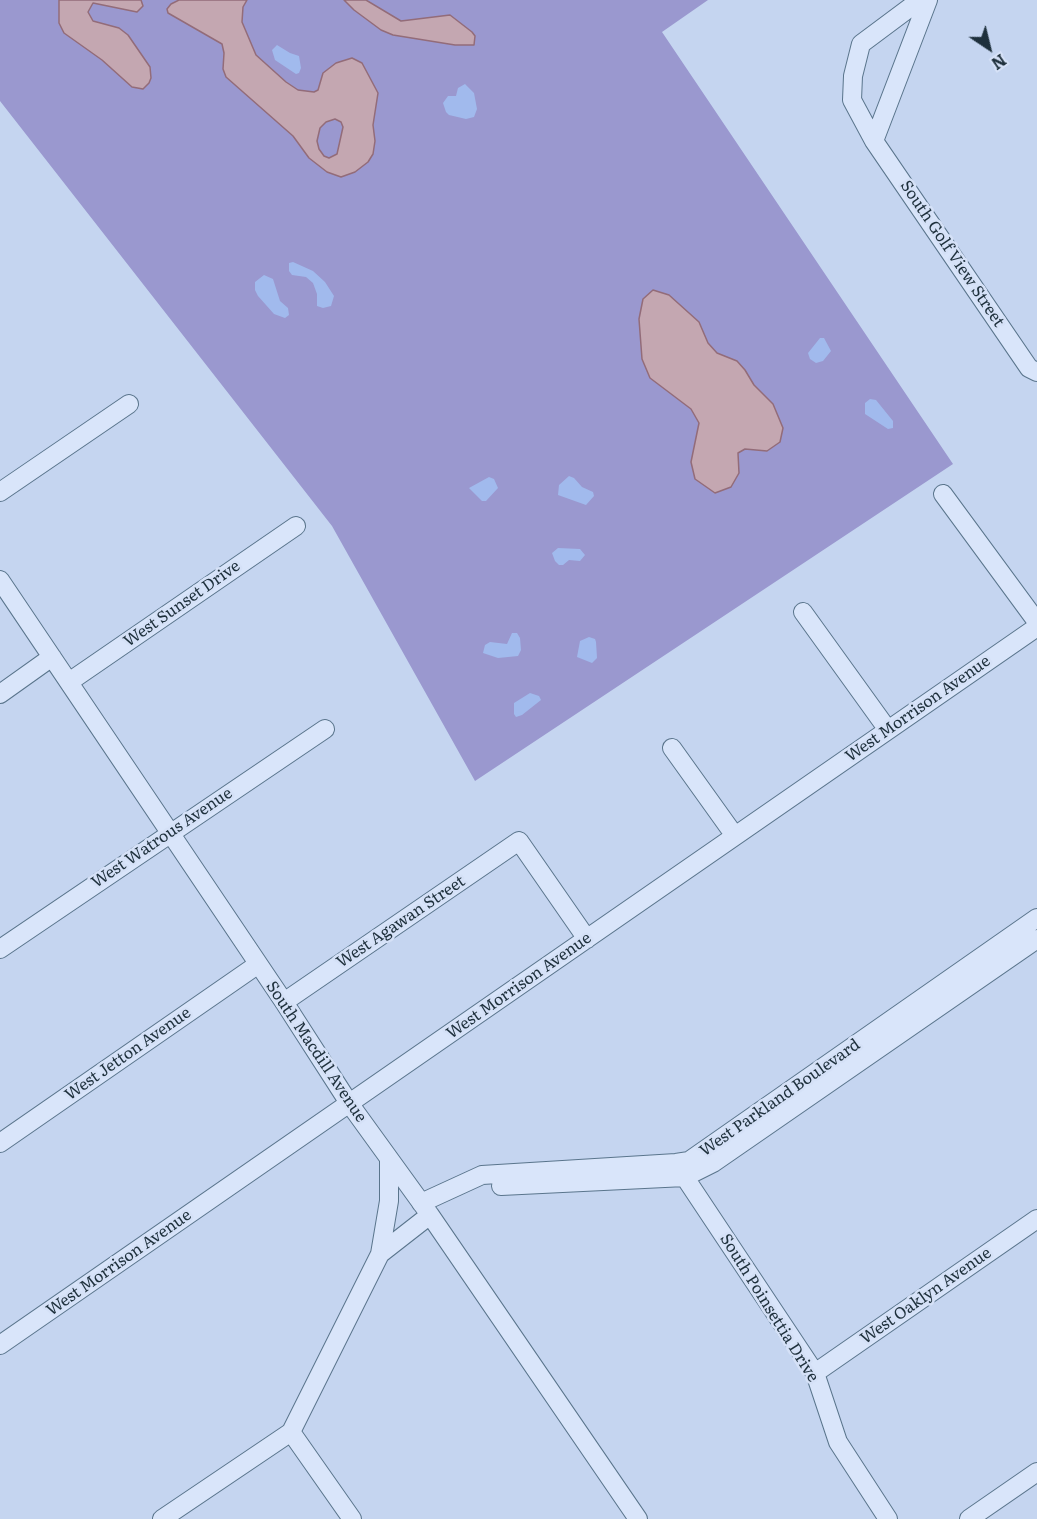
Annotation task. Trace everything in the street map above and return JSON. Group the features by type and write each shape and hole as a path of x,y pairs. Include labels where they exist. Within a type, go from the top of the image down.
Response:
{"street":[{"name":"South Golf View Street","path":"920,0 861,45 853,76 852,99 874,141 1034,373"},
{"path":"874,141 928,0"},
{"path":"0,492 129,404"},
{"path":"943,494 1037,622"},
{"name":"West Sunset Drive","path":"69,682 296,526"},
{"name":"South Macdill Avenue","path":"0,580 284,1002 349,1103 425,1209 638,1519"},
{"path":"803,612 888,730"},
{"name":"West Morrison Avenue","path":"0,1345 1037,627"},
{"path":"0,694 52,657"},
{"name":"West Watrous Avenue","path":"0,949 325,729"},
{"path":"672,748 735,836"},
{"name":"West Agawan Street","path":"284,1002 519,841 587,939"},
{"name":"West Parkland Boulevard","path":"680,1170 689,1161 1037,918"},
{"name":"West Parkland Boulevard","path":"162,1519 291,1432 381,1254 425,1209 454,1188 680,1170 713,1163 1037,939"},
{"name":"West Jetton Avenue","path":"0,1143 257,964"},
{"name":"West Parkland Boulevard","path":"381,1254 389,1201 389,1159"},
{"name":"South Poinsettia Drive","path":"680,1170 815,1373 838,1442 888,1519"},
{"name":"West Oaklyn Avenue","path":"815,1373 1037,1219"},
{"path":"291,1432 352,1519"},
{"path":"969,1519 1037,1472"}],"shaded area":[{"path":"0,0 708,0 662,32 953,464 475,781 332,526 0,101"},
{"path":"59,0 141,0 143,6 137,12 93,3 88,12 93,21 119,28 128,35 150,67 149,83 143,89 132,87 102,60 64,33 59,23"},
{"path":"179,0 247,0 243,7 242,22 256,55 298,90 314,92 318,90 323,73 336,63 352,58 362,63 378,93 373,125 375,141 373,154 368,162 355,172 341,177 327,172 309,158 293,136 226,77 223,69 222,44 168,13 167,9","holes":["335,119 341,122 343,127 337,154 329,158 324,156 317,141 320,128 326,122"]},
{"path":"344,0 366,0 401,21 450,15 472,32 475,36 474,45 455,45 393,35 381,30"},
{"path":"653,290 669,295 699,322 708,343 717,353 737,361 754,385 773,404 783,428 780,442 767,451 745,449 738,453 739,473 731,487 715,493 695,479 691,462 699,423 691,409 650,378 642,359 639,319 643,299"}],"sand":[{"path":"277,45 299,56 301,68 299,73 296,74 275,60 272,50"},
{"path":"465,84 474,93 477,109 474,117 466,119 449,115 443,103 448,96 456,96 458,88"},
{"path":"293,262 313,271 325,282 334,296 331,306 323,308 317,306 317,294 313,283 306,277 292,275 289,271 289,263"},
{"path":"264,275 273,279 280,301 288,308 289,315 285,318 274,314 255,290 255,282"},
{"path":"820,338 824,338 831,351 823,361 816,363 810,359 808,353"},
{"path":"870,399 876,400 893,421 893,428 888,429 865,414 865,403"},
{"path":"569,476 582,487 593,492 594,496 586,505 558,495 559,485"},
{"path":"489,477 494,479 498,488 486,501 482,501 469,488"},
{"path":"558,548 580,549 585,555 580,561 569,560 559,565 552,553"},
{"path":"512,633 517,633 520,638 521,650 518,656 498,658 483,653 485,645 490,642 507,644"},
{"path":"589,637 595,639 596,642 597,658 592,663 577,657 580,641"},
{"path":"530,693 539,696 541,700 516,717 514,703"}]}
